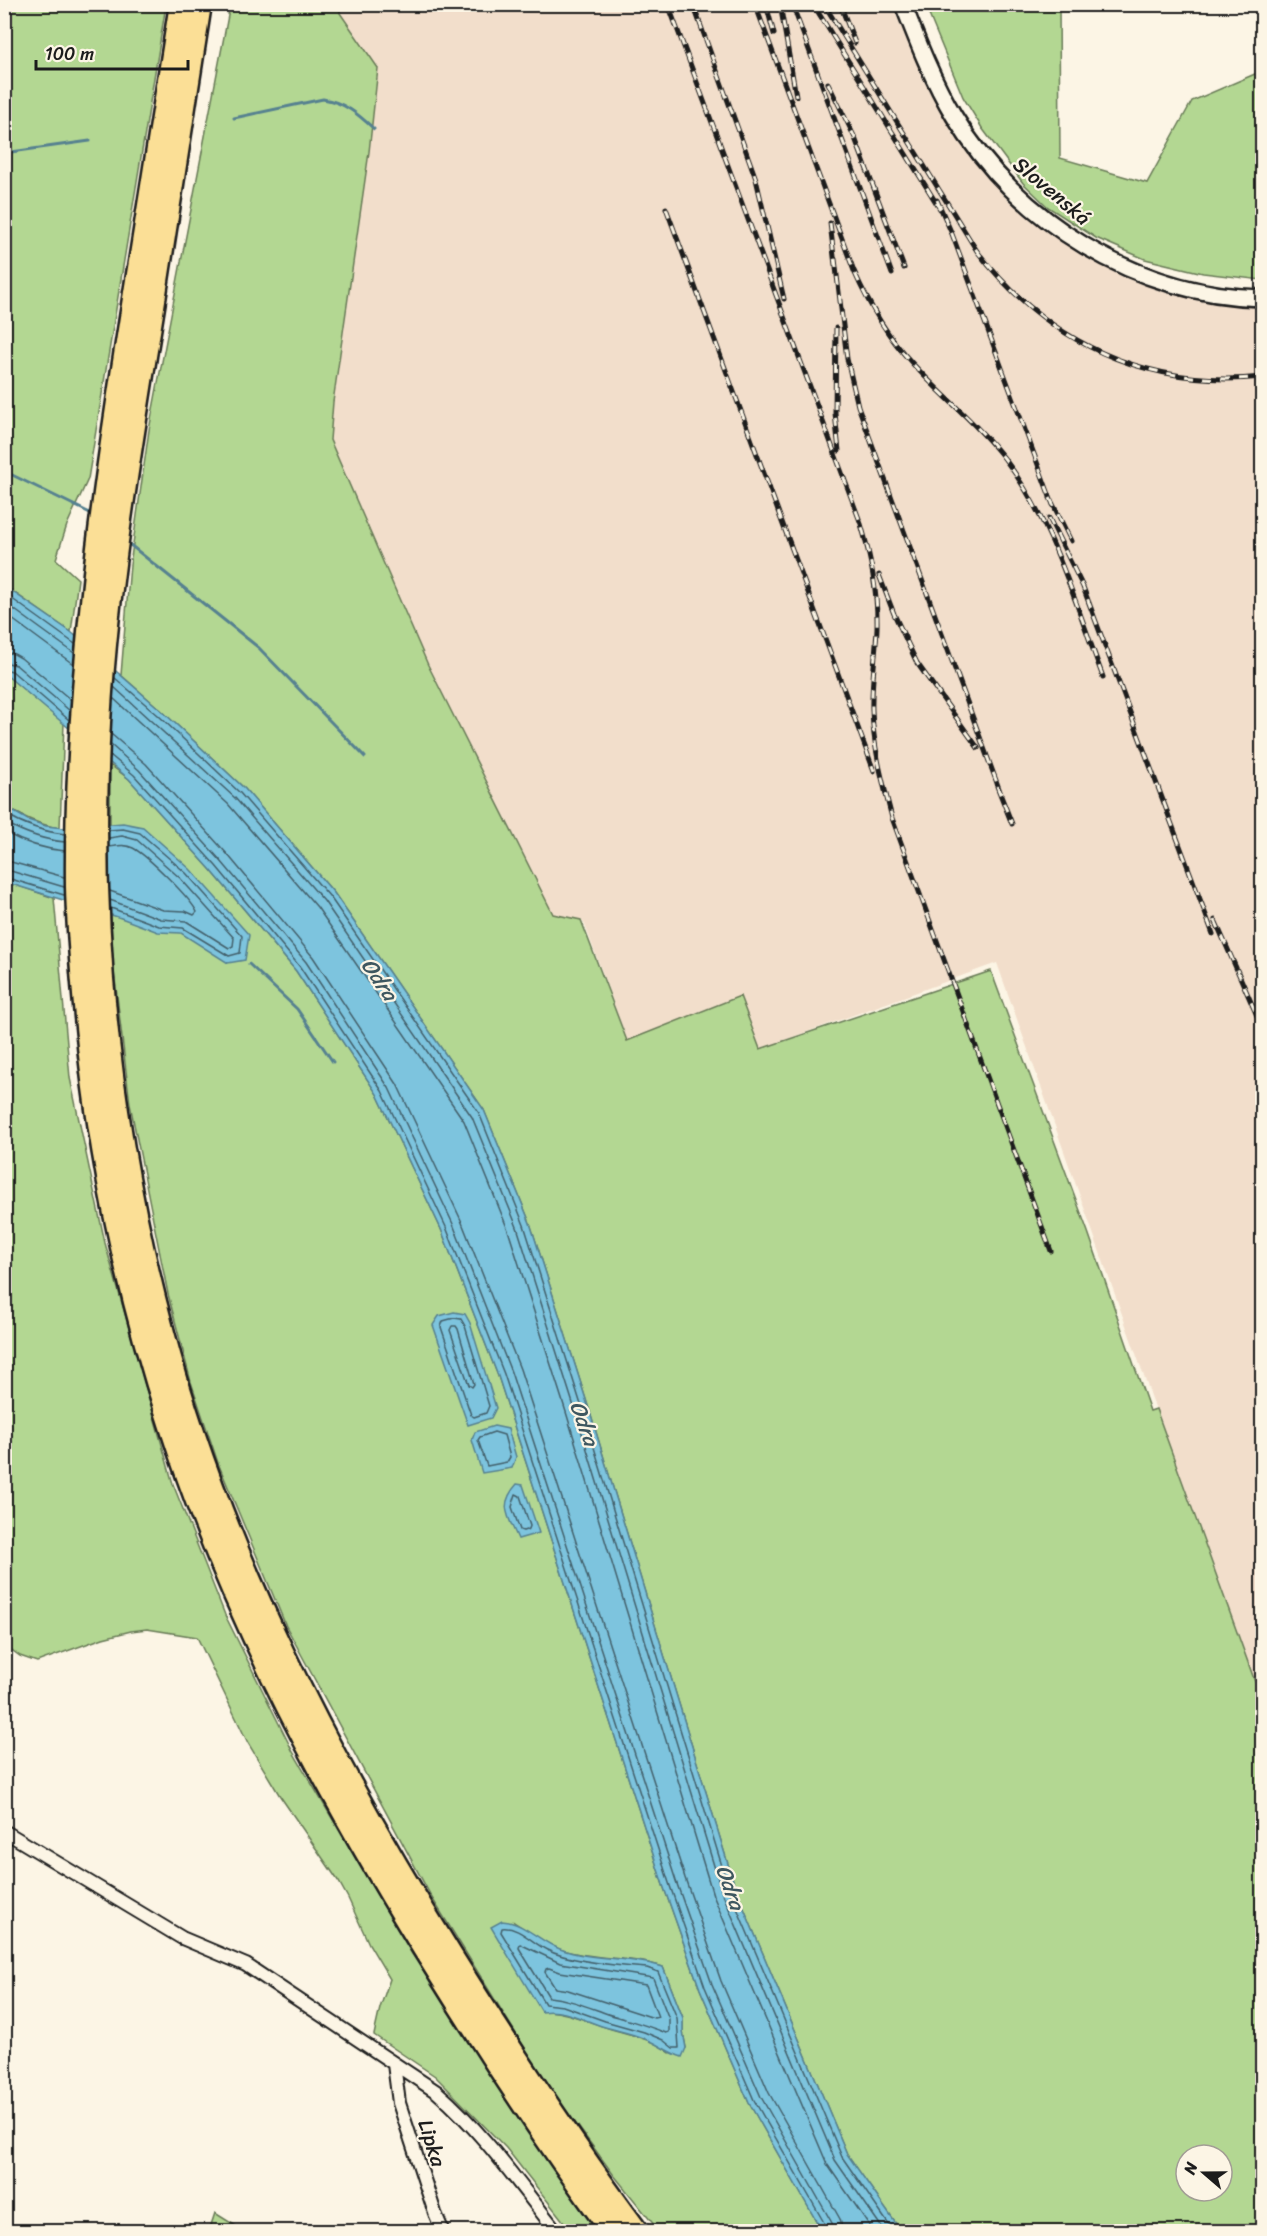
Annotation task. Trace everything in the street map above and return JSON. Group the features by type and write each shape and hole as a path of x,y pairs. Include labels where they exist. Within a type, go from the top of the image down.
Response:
{"highway":[{"path":"135,353 181,4"},
{"path":"200,4 95,564 79,764 77,897 110,1067 128,1180 164,1337 194,1432 261,1606 307,1702 359,1800 422,1910 507,2047 637,2232"},
{"path":"91,965 95,1098 109,1183 134,1299 171,1429 203,1516 242,1609 293,1716 401,1912 489,2053 613,2232"}],"street":[{"name":"Slovenská","path":"903,4 928,67 954,117 995,172 1040,214 1091,249 1148,275 1216,293 1263,298"},
{"path":"4,1831 182,1938 246,1965 437,2092 488,2142 557,2232"},
{"name":"Lipka","path":"394,2064 399,2103 443,2232"}],"shaded area":[{"path":"340,5 892,5 923,78 953,134 1008,200 1088,259 1137,280 1181,294 1232,305 1262,307 1262,1702 997,963 760,1049 740,996 627,1041 585,925 582,920 553,914 428,665 330,440 333,402 369,152 378,68 340,13"}],"green space":[{"path":"4,5 166,5 88,479 67,525 56,559 78,579 71,632 5,586"},
{"path":"230,5 340,5 340,13 378,68 369,152 333,402 330,440 428,665 553,914 581,920 627,1041 740,996 760,1049 991,971 1088,1232 1150,1411 1156,1409 1262,1701 1262,2231 901,2231 847,2154 735,1887 530,1223 484,1110 334,893 245,789 121,675 130,565 149,430"},
{"path":"925,5 1059,5 1060,158 1147,183 1192,101 1262,71 1262,280 1203,273 1145,259 1096,238 1048,207 1023,183 982,128 963,97"},
{"path":"5,674 64,723 60,828 31,820 5,806"},
{"path":"110,765 129,779 211,870 296,971 377,1094 441,1229 498,1376 663,1885 700,1989 749,2103 822,2231 659,2231 613,2174 549,2087 432,1898 286,1626 218,1463 191,1382 168,1294 130,1104 113,963 110,892","holes":["514,1922 562,1950 663,1967 683,2018 686,2048 670,2053 637,2036 569,2015 548,2011"]},
{"path":"4,881 54,898 70,1078 105,1243 173,1484 225,1615 293,1752 412,1954 597,2231 571,2231 506,2148 435,2076 374,2035 390,1979 369,1944 339,1882 280,1796 248,1743 197,1637 147,1629 131,1631 103,1638 37,1662 20,1656 5,1645"},
{"path":"215,2213 244,2231 209,2231"}],"water":[{"name":"Odra","path":"4,586 71,632 162,711 245,789 334,893 484,1110 530,1223 735,1887 847,2154 901,2231 822,2231 749,2103 700,1989 663,1885 498,1376 441,1229 377,1094 296,971 211,870 129,779 5,674"},
{"path":"4,806 28,820 46,826 64,828 123,823 143,827 190,869 249,935 245,960 228,963 181,933 158,932 4,881"},
{"path":"454,1312 465,1314 470,1323 496,1408 491,1418 468,1425 433,1325 439,1316"},
{"path":"494,1426 508,1429 516,1457 512,1468 482,1473 472,1440 475,1432"},
{"path":"517,1484 523,1485 539,1533 518,1539 508,1517 506,1505 511,1491"},
{"path":"502,1921 525,1928 553,1946 573,1953 638,1961 663,1967 683,2018 686,2048 682,2057 635,2035 566,2013 542,2012 491,1927"}],"waterway":[{"path":"234,118 323,99 338,103 350,110 374,129"},
{"path":"4,153 90,141"},
{"path":"4,471 90,513"},
{"path":"129,544 259,648 365,757"},
{"path":"249,964 297,1009 333,1062"}],"railway":[{"path":"668,4 861,524 871,562 876,601 877,628 872,700 874,737 892,818 1051,1251"},
{"path":"693,4 756,179 784,299"},
{"path":"755,4 854,271 866,296 879,320 903,353 982,433 1004,458 1021,483 1036,509 1061,564 1103,677"},
{"path":"766,4 774,34"},
{"path":"780,4 796,96"},
{"path":"792,4 892,274"},
{"path":"813,4 940,209"},
{"path":"824,4 977,251 1005,283 1035,311 1068,334 1103,353 1140,367 1179,375 1219,379 1262,377"},
{"path":"840,4 855,43"},
{"path":"828,83 855,138 904,268"},
{"path":"937,200 952,234 1053,505"},
{"path":"666,208 874,771"},
{"path":"830,223 835,265"},
{"path":"835,259 847,359 858,406 1001,794"},
{"path":"836,328 835,413 839,451"},
{"path":"1050,498 1071,541"},
{"path":"1049,518 1083,587 1213,934"},
{"path":"879,575 917,663 978,748"},
{"path":"997,786 1012,824"},
{"path":"1215,920 1262,1027"}]}
